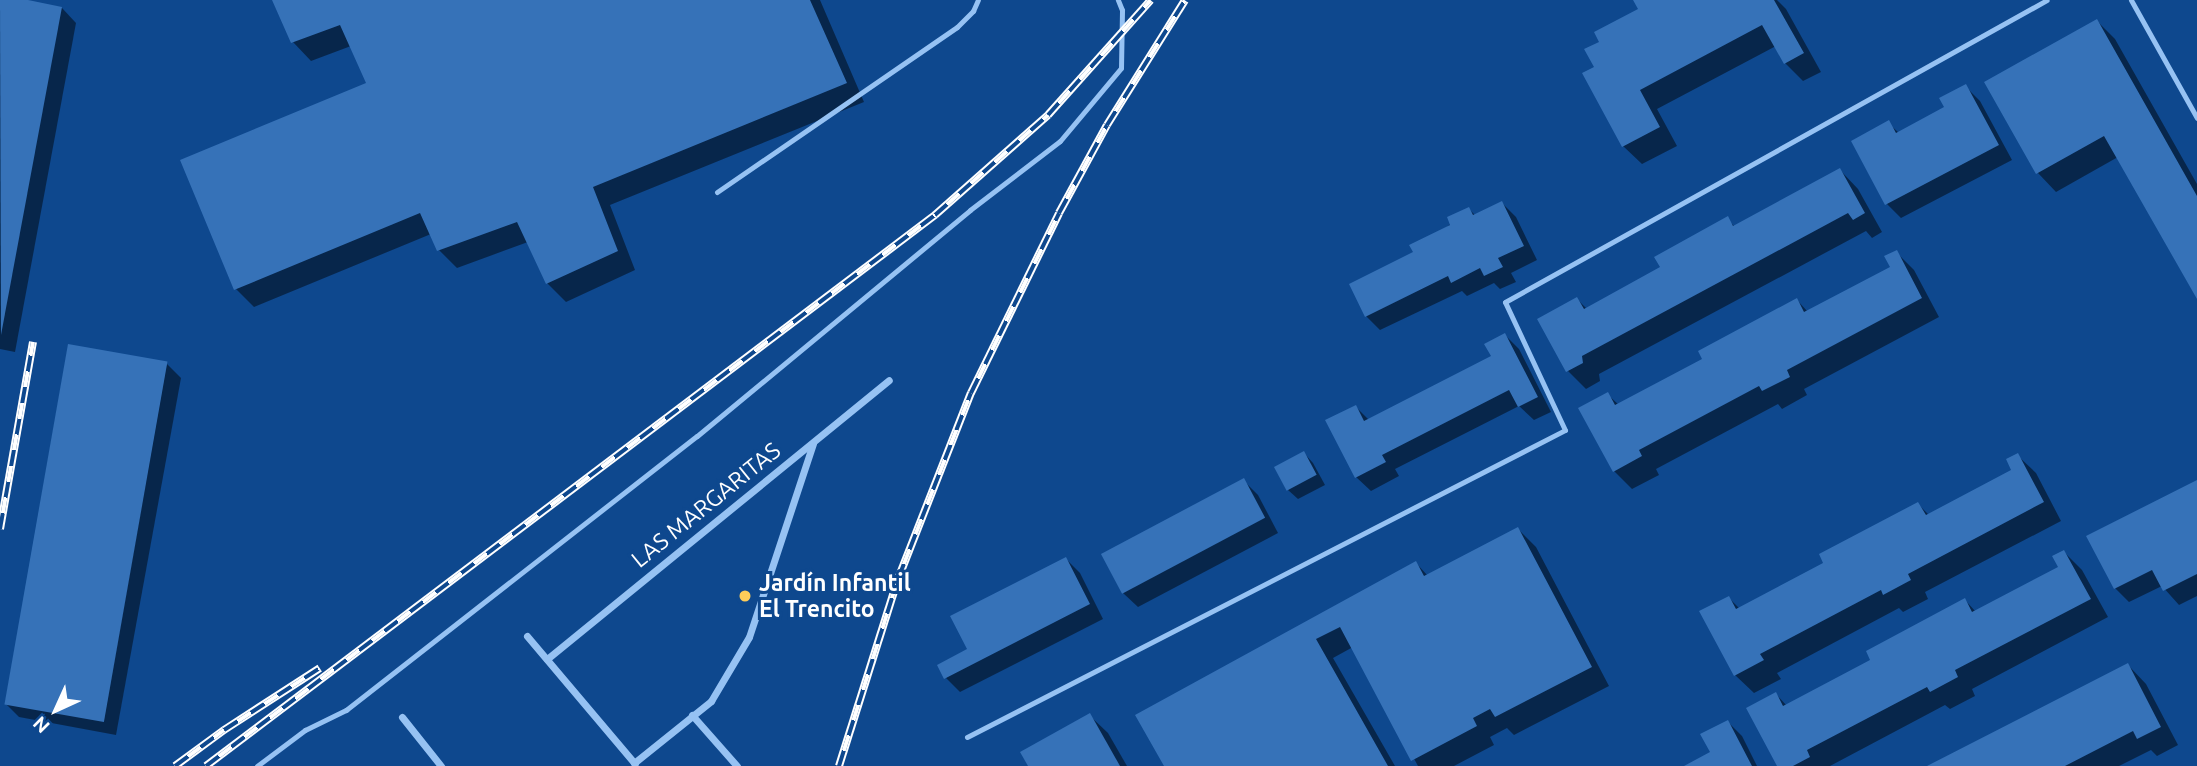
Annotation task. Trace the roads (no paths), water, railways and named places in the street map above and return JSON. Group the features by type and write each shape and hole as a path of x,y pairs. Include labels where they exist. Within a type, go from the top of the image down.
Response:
{"street":[{"name":"LAS MARGARITAS","path":"547,659 889,380"},
{"path":"527,636 636,764 711,701 750,637 813,442"},
{"path":"692,715 737,766"},
{"path":"402,717 441,766"}],"lane":[{"path":"717,192 957,27 973,11 978,0"},
{"path":"257,766 305,730 346,710 697,436 970,210 1060,141 1121,68 1122,10 1118,0"},
{"path":"967,737 1566,430 1505,302 2047,0"},
{"path":"2131,0 2197,118"}],"railway":[{"path":"206,766 935,215 1048,115 1151,0"},
{"path":"839,766 898,579 971,393 1059,213 1107,125 1185,0"},
{"path":"0,529 33,342"},
{"path":"175,766 224,730 320,668"}],"place":[{"name":"Jardín Infantil El Trencito","path":"745,596"}]}
